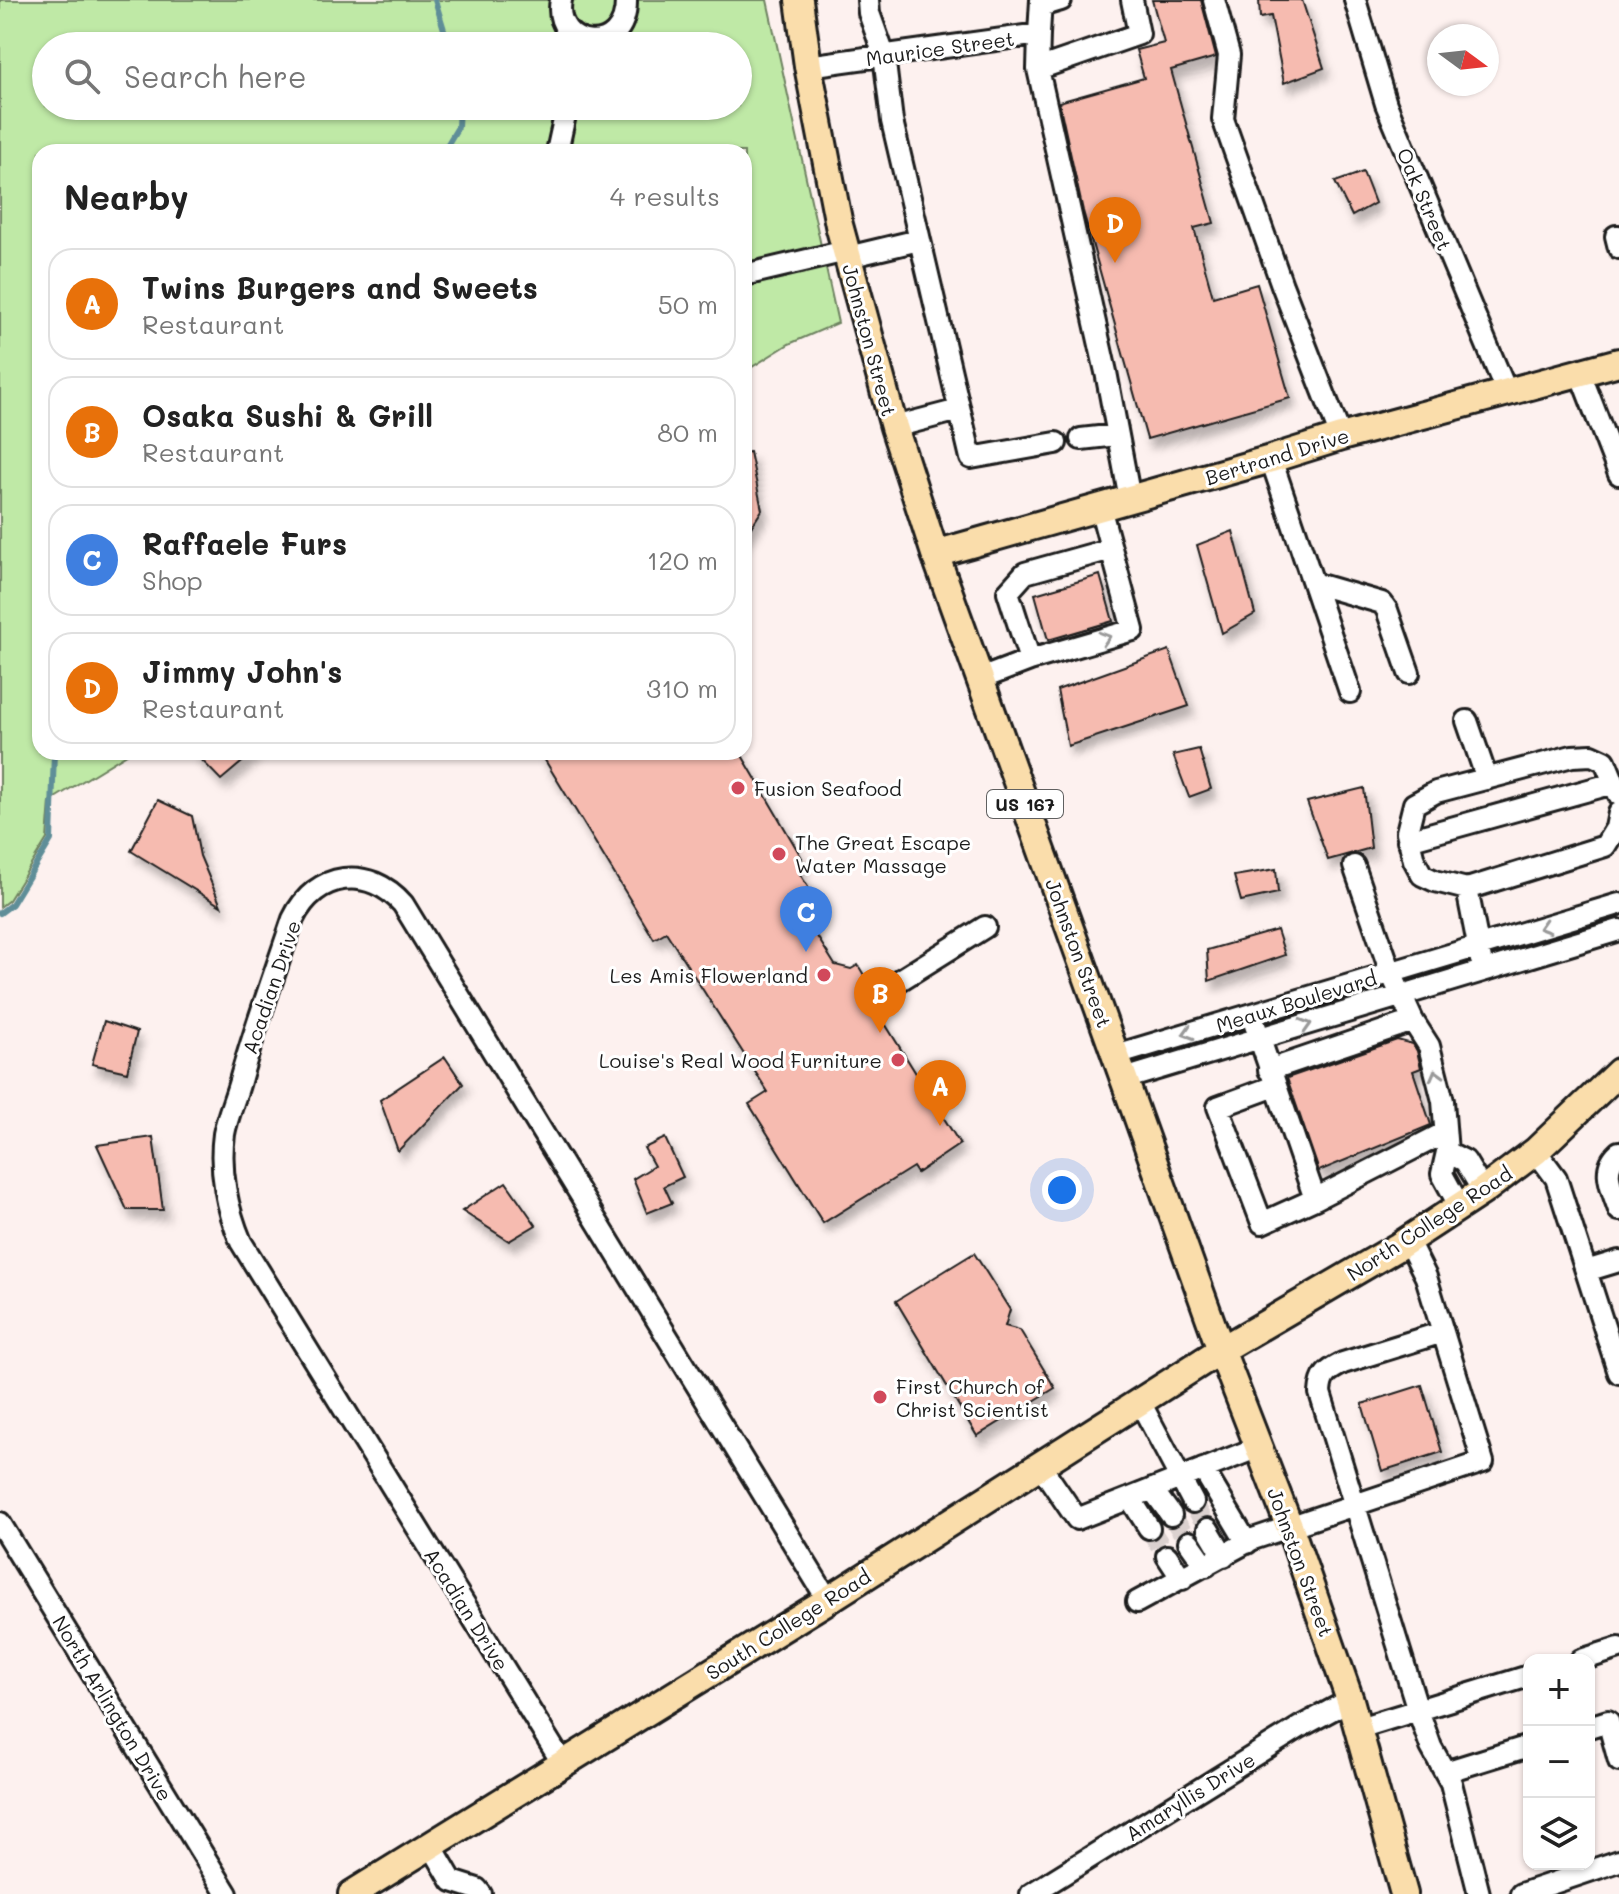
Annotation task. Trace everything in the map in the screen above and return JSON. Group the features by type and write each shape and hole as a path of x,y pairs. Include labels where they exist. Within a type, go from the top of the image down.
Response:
{"main road":[{"name":"Johnston Street","path":"799,0 808,66 847,254 894,427 935,554 1350,1700 1404,1894"},
{"name":"Bertrand Drive","path":"935,554 1341,437 1619,362"},
{"name":"North College Road","path":"1221,1350 1408,1241 1483,1191 1536,1151 1619,1072"},
{"name":"South College Road","path":"352,1894 828,1600 1221,1350"}],"street":[{"path":"561,0 562,21 569,32"},
{"path":"618,32 626,17 626,0"},
{"path":"868,0 869,13 884,55 892,121 971,458 1056,443"},
{"path":"1038,69 1139,34 1132,0"},
{"path":"1214,0 1229,55 1223,119 1282,285 1341,437"},
{"name":"Oak Street","path":"1355,0 1391,119 1507,393"},
{"name":"Maurice Street","path":"808,66 1039,34 1048,2"},
{"path":"1039,34 1038,69 1130,499"},
{"path":"559,144 564,120"},
{"path":"1619,236 1616,236 1619,248"},
{"path":"752,273 919,240"},
{"path":"1580,373 1619,474"},
{"path":"894,427 959,410"},
{"path":"1081,439 1117,435"},
{"path":"1271,459 1350,692"},
{"path":"980,679 1030,660 1133,630 1107,551 1100,507"},
{"path":"1030,660 1008,592 1025,573 1107,551"},
{"path":"1313,583 1382,603 1409,673"},
{"path":"1467,721 1487,779"},
{"path":"1408,840 1616,789 1605,761 1592,755 1572,756 1436,792 1414,804 1407,832 1408,840 1414,860 1422,875 1467,889 1605,846 1616,828 1619,813"},
{"path":"1354,866 1391,973 1413,1021 1429,1046 1443,1101 1445,1143 1442,1174 1460,1207"},
{"name":"Acadian Drive","path":"563,1764 241,1242 232,1220 226,1190 224,1135 293,919 299,907 319,887 354,878 375,882 393,892 403,904 828,1600"},
{"path":"1467,889 1477,947 1485,971"},
{"name":"Meaux Boulevard","path":"1120,1067 1252,1014 1619,904"},
{"path":"889,987 985,927"},
{"name":"Meaux Boulevard","path":"1120,1067 1259,1039 1619,930"},
{"path":"1252,1014 1315,1199"},
{"path":"1413,1021 1272,1078 1218,1107 1262,1223 1445,1143"},
{"path":"1445,1143 1465,1161 1483,1191"},
{"path":"1536,1151 1556,1178 1619,1373"},
{"path":"1619,1152 1610,1161 1608,1174 1619,1210"},
{"path":"1137,1602 1247,1543 1483,1462 1426,1277 1408,1241"},
{"path":"1586,1271 1619,1261"},
{"path":"1443,1332 1327,1370 1320,1379 1320,1393 1418,1710 1431,1747 1451,1783 1479,1894"},
{"path":"1140,1402 1193,1502"},
{"path":"1040,1465 1077,1519 1259,1447"},
{"path":"1203,1469 1247,1543"},
{"path":"1152,1489 1171,1515"},
{"path":"1130,1498 1149,1528"},
{"name":"North Arlington Drive","path":"0,1523 227,1894"},
{"path":"1208,1529 1215,1561"},
{"path":"1189,1542 1215,1561"},
{"path":"1167,1556 1182,1579"},
{"path":"1595,1656 1619,1648"},
{"path":"1359,1728 1523,1678"},
{"name":"Amaryllis Drive","path":"1031,1894 1300,1727 1350,1700"},
{"path":"1605,1719 1619,1761"},
{"path":"1445,1772 1523,1748"},
{"path":"431,1845 450,1887 477,1889 481,1894"},
{"path":"1521,1894 1619,1861"}],"green space":[{"path":"0,0 767,0 838,323 789,344 752,367 752,144 32,144 32,760 117,760 50,801 47,839 9,900 0,907"}],"building":[{"path":"1152,0 1201,0 1216,57 1171,70 1214,223 1194,228 1213,297 1257,284 1290,398 1147,439 1083,211 1059,102 1144,78 1136,50 1164,43"},
{"path":"1259,0 1302,0 1324,68 1284,83 1271,16 1260,18"},
{"path":"1363,172 1375,203 1352,216 1335,182"},
{"path":"752,462 762,510 752,526"},
{"path":"1233,531 1255,614 1222,633 1197,545"},
{"path":"1100,575 1113,621 1048,640 1035,594"},
{"path":"1169,650 1189,706 1068,746 1057,690"},
{"path":"1199,749 1211,789 1189,797 1173,755"},
{"path":"202,760 245,760 221,780"},
{"path":"545,760 745,760 802,858 800,874 808,887 803,914 835,965 851,969 858,965 880,1002 874,1006 960,1144 917,1173 913,1167 823,1223 749,1104 768,1092 666,932 654,939"},
{"path":"1364,788 1371,848 1328,860 1307,802"},
{"path":"158,800 192,816 200,856 221,906 131,851"},
{"path":"1276,869 1278,893 1241,901 1234,876"},
{"path":"1277,930 1285,955 1209,981 1207,950"},
{"path":"104,1021 137,1032 127,1072 92,1064"},
{"path":"1397,1040 1413,1044 1417,1051 1421,1068 1413,1071 1431,1125 1319,1171 1287,1078"},
{"path":"445,1057 463,1084 398,1151 380,1100"},
{"path":"153,1137 163,1210 127,1210 97,1145"},
{"path":"665,1138 683,1177 664,1186 672,1203 647,1213 633,1179 654,1166 644,1148"},
{"path":"506,1182 536,1225 509,1241 462,1211"},
{"path":"974,1253 1010,1310 1005,1326 1020,1330 1055,1388 977,1436 896,1301"},
{"path":"1422,1385 1442,1452 1382,1471 1362,1404"}],"waterway":[{"path":"435,0 445,32"},
{"path":"448,144 458,127 458,120"},
{"path":"0,913 12,904 51,840 54,760"}],"tunnel":[{"path":"1193,1502 1208,1529"},
{"path":"1171,1515 1189,1542"},
{"path":"1149,1528 1167,1556"}],"place":[{"name":"Jimmy John's","path":"1115,263"},
{"name":"Fusion Seafood","path":"738,788"},
{"name":"The Great Escape Water Massage","path":"779,854"},
{"name":"Raffaele Furs","path":"806,952"},
{"name":"Les Amis Flowerland","path":"824,975"},
{"name":"Osaka Sushi & Grill","path":"880,1033"},
{"name":"Louise's Real Wood Furniture","path":"898,1060"},
{"name":"Twins Burgers and Sweets","path":"940,1126"},
{"name":"First Church of Christ Scientist","path":"880,1397"}]}
